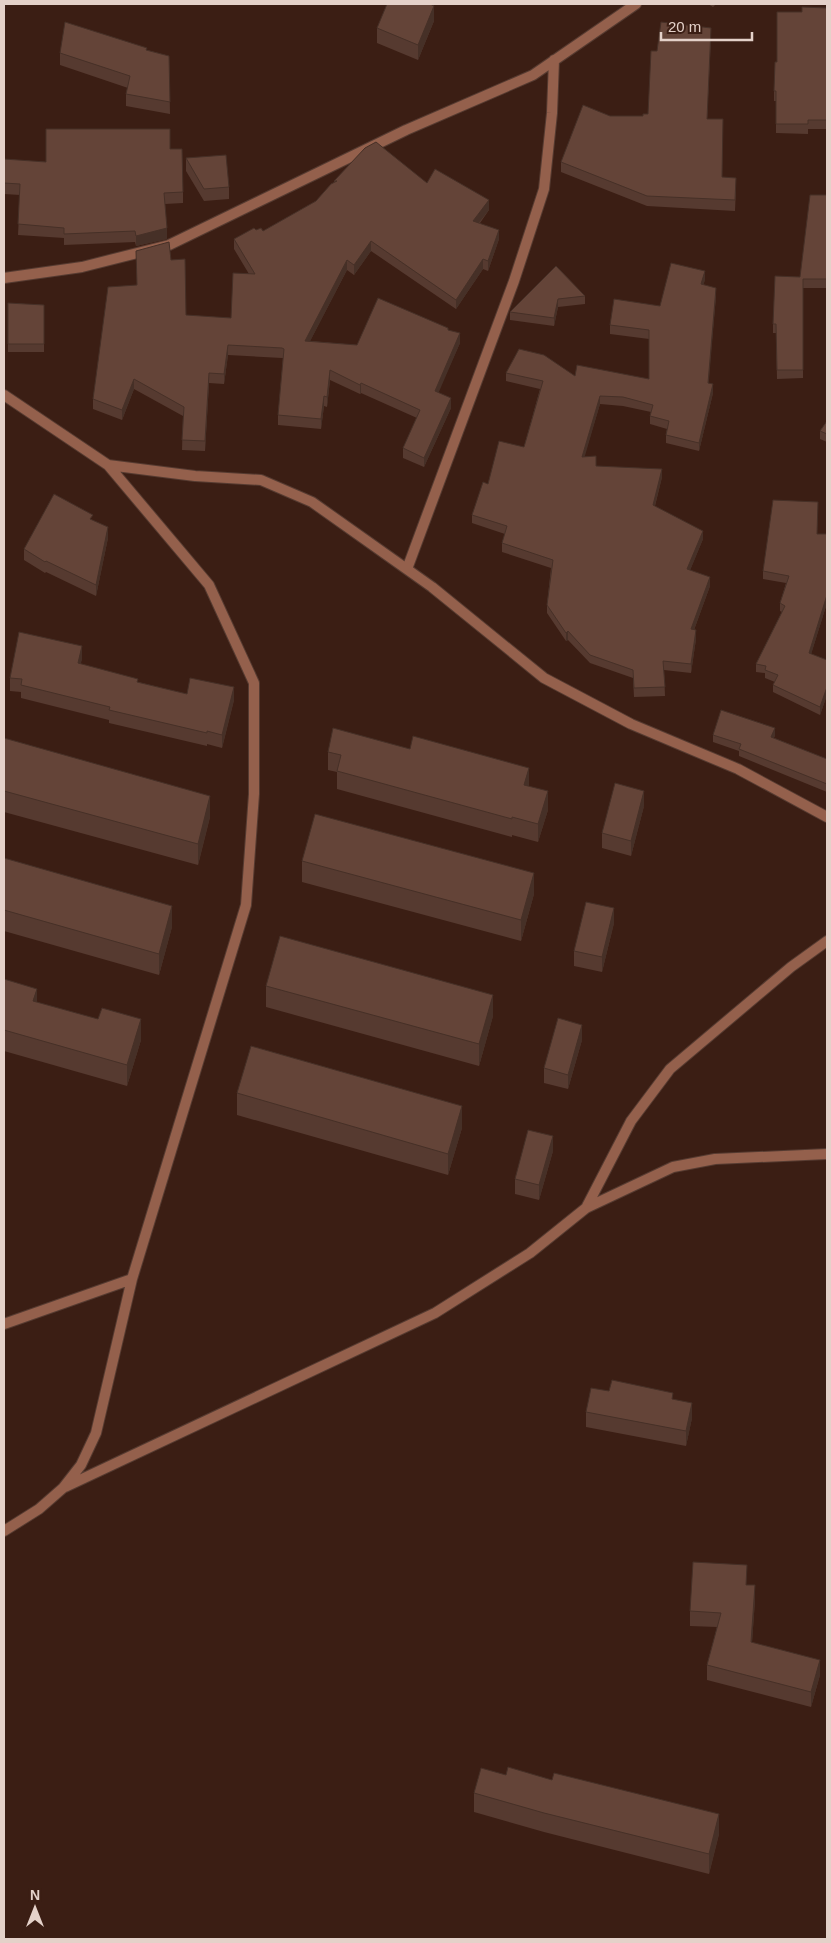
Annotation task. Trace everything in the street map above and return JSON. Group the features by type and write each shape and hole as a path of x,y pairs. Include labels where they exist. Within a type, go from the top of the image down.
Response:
{"street":[{"path":"4,278 82,267 169,245 389,138 533,75 636,4"},
{"path":"407,569 514,281 544,189 552,113 554,60"},
{"path":"4,395 108,465 209,585 254,683 254,794 246,905 132,1279 96,1433 81,1465 63,1488 39,1509 4,1531"},
{"path":"108,465 195,476 261,480 312,502 432,587 544,678 631,724 738,769 827,817"},
{"path":"586,1208 631,1121 670,1069 791,967 827,942"},
{"path":"63,1488 435,1313 530,1253 586,1208 673,1168 715,1159 827,1154"},
{"path":"4,1324 132,1279"}],"building":[{"path":"387,4 430,4 434,6 418,45 377,28"},
{"path":"802,7 827,8 827,120 808,120 808,124 776,124 776,91 774,91 775,62 777,62 777,12 802,12"},
{"path":"65,22 169,56 170,102 126,94 130,76 60,53"},
{"path":"661,22 711,28 707,119 723,119 722,177 736,178 735,200 647,196 561,162 583,105 610,116 643,116 643,114 648,114 651,51 657,51"},
{"path":"46,129 170,129 170,149 182,149 183,192 164,193 167,228 136,236 135,231 64,234 64,228 18,224 20,184 4,183 4,159 46,162"},
{"path":"376,142 427,183 435,169 489,200 473,221 499,230 488,261 483,259 456,300 371,241 354,265 347,260 305,341 357,345 378,298 448,328 448,330 460,333 435,391 451,398 424,458 403,448 420,410 361,383 360,385 330,370 327,397 324,396 321,419 278,415 284,349 282,348 228,345 224,374 209,373 205,441 182,440 184,407 134,379 122,410 93,399 108,287 137,285 136,251 169,242 171,260 185,259 186,315 231,318 233,273 255,274 234,239 254,228 256,230 261,228 263,231 316,201 331,184 337,181 334,181 365,148"},
{"path":"226,155 229,187 204,189 186,158"},
{"path":"810,195 827,195 827,279 803,279 803,370 777,370 776,324 773,324 775,276 800,277"},
{"path":"671,263 705,271 701,284 716,288 708,383 713,384 699,443 666,435 669,421 650,416 653,405 623,397 600,396 582,457 596,456 596,466 662,469 653,505 703,531 687,569 710,577 691,629 696,630 691,664 663,661 665,687 634,688 633,670 590,655 568,631 566,633 547,605 553,560 502,543 507,526 472,515 483,482 488,484 499,441 524,447 543,381 506,373 519,349 544,355 575,376 577,365 649,379 649,330 610,325 614,299 660,306"},
{"path":"556,266 585,296 558,299 554,318 510,312"},
{"path":"8,303 44,305 44,344 8,344"},
{"path":"827,421 827,434 820,431"},
{"path":"54,494 93,515 90,519 108,527 96,585 45,562 24,549"},
{"path":"773,500 818,502 817,534 827,534 827,595 809,653 827,660 827,687 820,707 773,685 778,675 765,670 766,666 756,664 785,606 780,603 789,576 763,571"},
{"path":"19,632 82,646 78,663 138,679 137,682 187,694 190,678 234,687 222,735 109,710 110,707 21,685 22,679 10,678"},
{"path":"721,710 775,728 771,737 827,759 827,784 739,749 741,744 713,735"},
{"path":"333,728 410,749 413,736 529,768 524,785 548,791 538,824 512,817 512,819 337,771 341,755 328,752"},
{"path":"4,738 210,796 198,844 4,791"},
{"path":"615,783 644,791 631,841 602,833"},
{"path":"315,814 534,873 521,920 302,861"},
{"path":"4,858 172,906 159,954 4,910"},
{"path":"586,902 614,908 602,957 574,951"},
{"path":"280,936 493,995 479,1044 266,986"},
{"path":"4,979 37,989 33,1001 98,1019 102,1008 141,1019 127,1065 4,1030"},
{"path":"558,1018 582,1025 568,1075 544,1068"},
{"path":"251,1046 462,1106 448,1154 237,1093"},
{"path":"528,1130 553,1136 539,1185 515,1179"},
{"path":"612,1380 673,1393 672,1399 692,1403 686,1431 586,1412 591,1388 609,1391"},
{"path":"693,1562 747,1565 746,1585 755,1585 751,1642 820,1660 811,1692 707,1665 721,1613 690,1611"},
{"path":"508,1767 552,1780 554,1773 719,1814 709,1854 544,1813 474,1793 481,1768 506,1775"}]}
